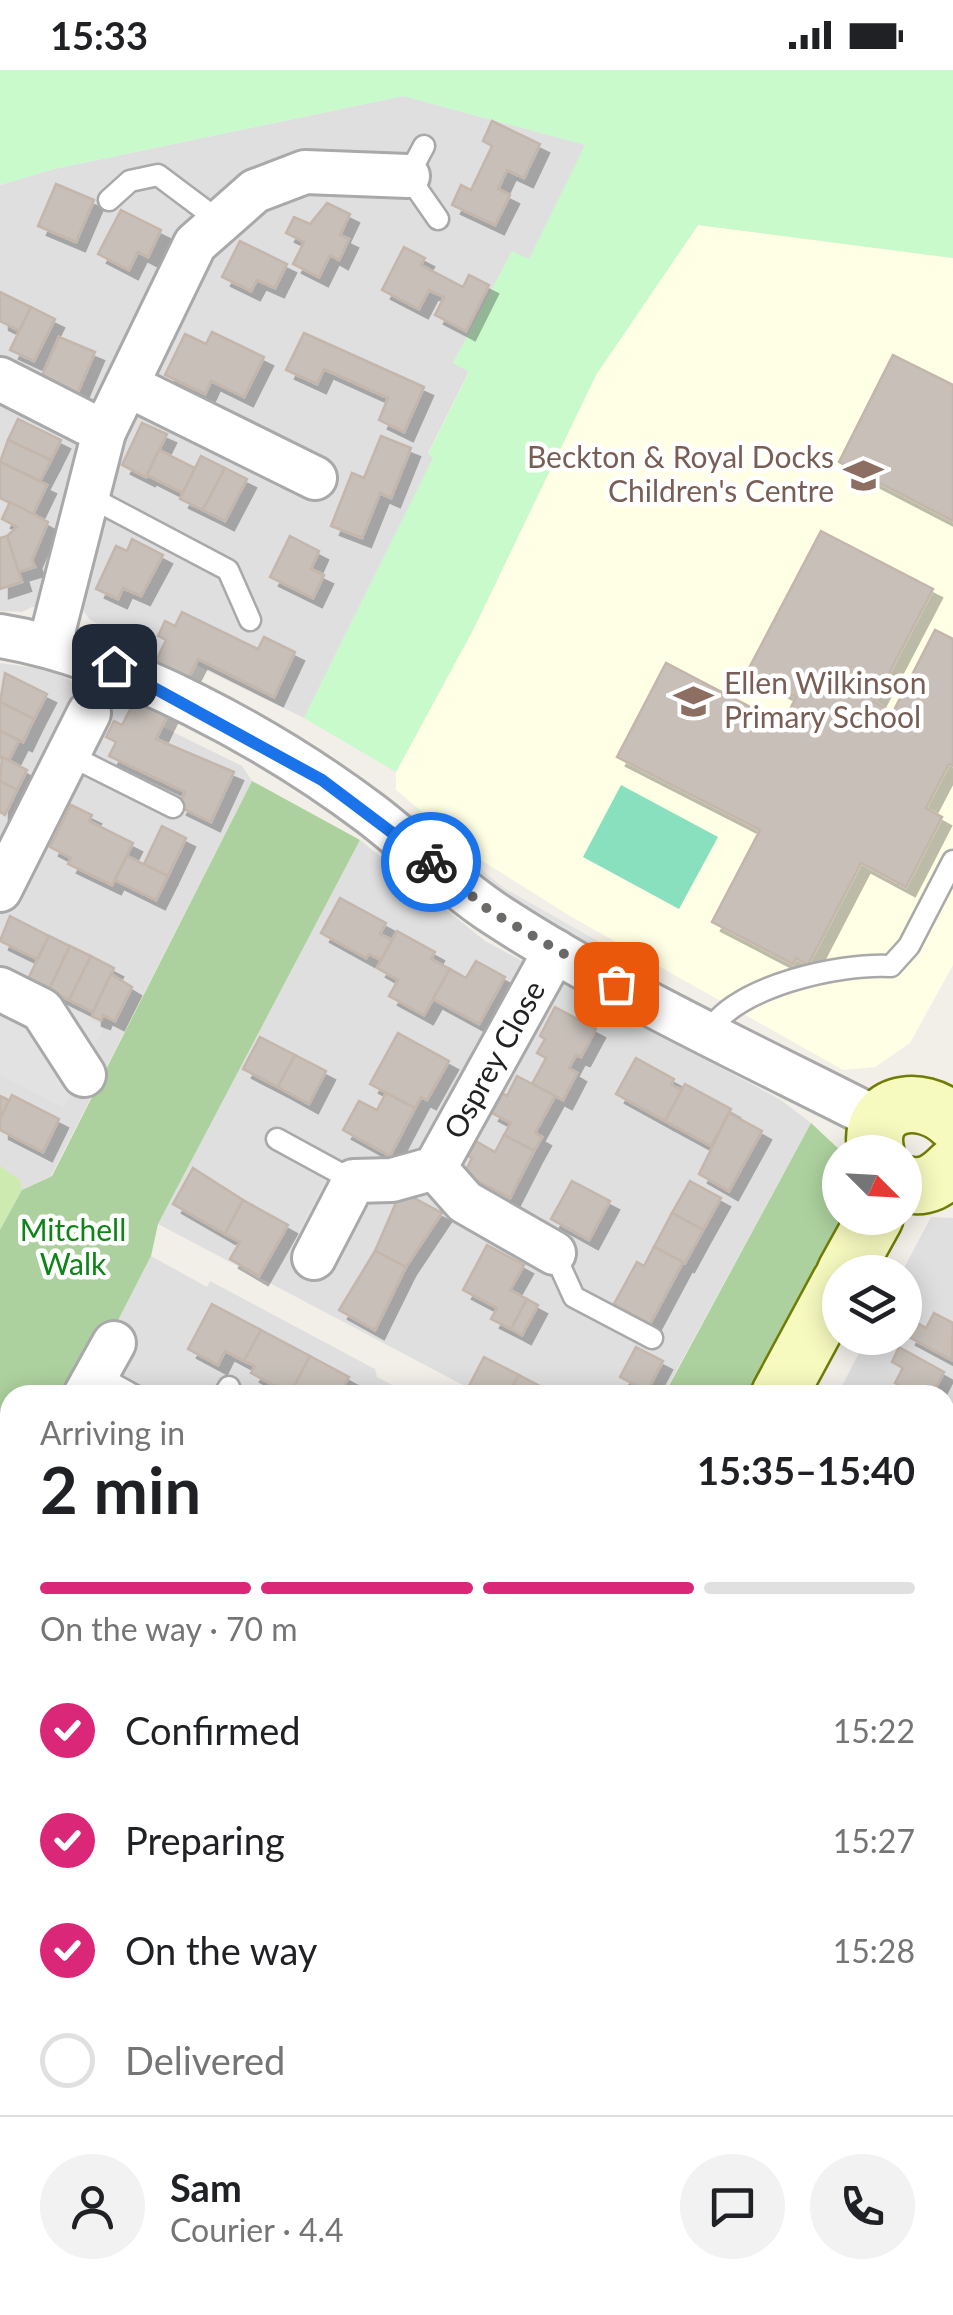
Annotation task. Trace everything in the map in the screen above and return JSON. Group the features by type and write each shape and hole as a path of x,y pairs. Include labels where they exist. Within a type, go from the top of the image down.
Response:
{"street":[{"path":"50,644 104,432 195,244 255,191 305,172 416,161"},
{"path":"0,379 104,432"},
{"path":"126,385 315,478"},
{"path":"0,636 50,644 114,666 281,755 372,814 490,911 554,952 709,1032 875,1135"},
{"path":"0,890 12,836 68,755 89,713"},
{"name":"Osprey Close","path":"354,1181 392,1180 435,1168 554,952"},
{"path":"0,989 42,1010 84,1076"},
{"path":"879,1135 896,1107 948,1102"},
{"path":"922,1185 939,1181 953,1166"},
{"name":"Osprey Close","path":"435,1168 466,1202 554,1252"},
{"path":"314,1258 354,1181"},
{"path":"784,1385 822,1315"}],"lane":[{"path":"416,161 438,219"},
{"path":"109,200 130,180 158,175 218,220"},
{"path":"88,496 228,570 250,620"},
{"path":"68,755 172,807"},
{"path":"709,1032 720,1013 779,986 869,964 891,966 909,946 953,861"},
{"path":"277,1139 354,1181"},
{"path":"554,1252 574,1297 652,1338"}],"shaded area":[{"path":"403,96 586,145 529,260 512,252 453,363 469,371 428,453 434,457 304,718 196,665 185,684 153,667 158,655 90,620 82,609 32,607 22,612 0,611 0,185 54,169"},
{"name":"Ellen Wilkinson Primary School","path":"698,225 953,258 953,965 910,1043 875,1067 843,1070 570,916 478,858 396,790 396,772 473,630 596,375"},
{"path":"0,663 50,670 129,710 136,698 168,714 163,727 242,766 252,781 51,1176 22,1190 0,1230"},
{"path":"412,814 504,888 654,973 648,983 561,937 405,823"},
{"path":"360,840 485,941 781,1100 811,1123 668,1385 463,1385 158,1224"},
{"path":"20,978 91,1013 89,1019 104,1027 64,1108 0,1075 0,1018"},
{"path":"326,1179 343,1188 307,1255 290,1246"},
{"path":"931,1217 953,1218 953,1385 842,1385 858,1355 922,1355 922,1255 911,1255"},
{"path":"151,1256 207,1287 210,1281 375,1369 377,1377 392,1385 88,1385"}],"green space":[{"path":"0,70 953,70 953,258 698,225 596,375 473,630 396,772 304,718 433,458 428,454 469,372 453,363 512,251 529,259 585,145 403,96 54,169 0,185"},
{"name":"Mitchell Walk","path":"252,781 360,840 158,1224 151,1256 87,1381 74,1373 67,1385 0,1385 0,1230 22,1190 52,1176"},
{"path":"621,785 718,837 679,909 583,857"},
{"path":"811,1123 824,1135 822,1235 839,1235 828,1255 822,1255 822,1267 759,1385 669,1385"},
{"path":"0,1166 20,1180 22,1190 0,1230"}],"building":[{"path":"492,121 540,144 524,178 507,170 498,189 510,195 495,225 452,205 461,185 471,190 492,146 483,141"},
{"path":"56,184 94,200 76,242 38,226"},
{"path":"327,203 350,214 340,235 349,239 339,260 330,255 319,277 293,264 304,242 286,233 294,217 310,224"},
{"path":"121,210 161,230 148,257 138,252 129,270 98,254"},
{"path":"240,241 287,264 275,288 257,280 251,291 222,277"},
{"path":"404,247 425,258 421,265 463,287 469,275 489,285 466,331 435,315 444,297 429,290 419,309 382,290"},
{"path":"0,292 31,307 20,331 0,321"},
{"path":"31,307 55,319 34,361 10,350"},
{"path":"212,332 264,357 244,397 211,381 205,394 165,375 185,334 206,344"},
{"path":"304,333 424,387 404,432 379,420 388,398 324,369 317,384 286,370"},
{"path":"59,337 95,352 77,394 41,378"},
{"path":"893,355 953,385 953,521 839,462"},
{"path":"18,419 61,440 51,460 8,440"},
{"path":"142,423 167,434 146,477 122,465"},
{"path":"381,436 411,448 391,498 380,493 362,538 331,526 352,473 364,478"},
{"path":"8,440 51,460 40,481 0,462"},
{"path":"159,450 195,468 183,493 147,475"},
{"path":"201,456 225,468 203,510 180,499"},
{"path":"0,462 47,485 33,514 0,498"},
{"path":"225,468 247,479 225,521 203,510"},
{"path":"10,502 48,522 32,560 35,567 18,572 7,536 17,527 2,519"},
{"path":"821,531 933,589 874,702 893,712 935,630 953,639 953,766 949,764 926,808 942,817 906,887 861,863 808,965 796,958 793,964 712,922 760,830 617,757 666,663 783,724 796,697 747,672"},
{"path":"7,536 22,582 0,589 0,538"},
{"path":"290,536 319,551 311,569 324,575 313,598 270,577"},
{"path":"132,539 163,555 141,596 123,588 118,599 96,589 116,546 127,551"},
{"path":"182,612 258,649 264,637 295,652 274,697 198,659 185,684 153,667 166,640 158,636 165,621 175,626"},
{"path":"5,673 47,694 34,719 0,702"},
{"path":"136,698 168,714 156,739 234,772 211,822 178,806 185,792 109,756 116,742 106,737 114,721 122,725"},
{"path":"0,702 34,719 23,742 0,731"},
{"path":"0,731 19,740 9,760 0,758"},
{"path":"2,757 27,770 17,790 0,781"},
{"path":"0,781 17,790 5,815 0,812"},
{"path":"71,805 92,815 89,821 133,843 112,885 68,864 71,858 50,847"},
{"path":"162,826 186,838 168,876 144,864"},
{"path":"127,856 168,876 156,900 115,880"},
{"path":"340,898 386,923 380,934 392,940 381,960 369,954 366,958 321,933"},
{"path":"10,916 49,936 37,959 0,941"},
{"path":"397,931 435,952 431,959 450,969 424,1015 389,996 398,980 377,968"},
{"path":"49,936 70,946 49,990 28,979"},
{"path":"70,946 91,956 69,1000 49,990"},
{"path":"91,956 114,968 93,1012 69,1000"},
{"path":"476,961 505,977 479,1024 433,999 450,969 466,978"},
{"path":"111,974 132,987 115,1021 103,1015 101,1020 93,1017"},
{"path":"555,1007 596,1029 581,1057 576,1055 569,1068 577,1073 563,1100 532,1084 546,1058 537,1053 545,1039 540,1036"},
{"path":"398,1033 449,1061 427,1100 421,1097 415,1108 370,1084"},
{"path":"260,1037 295,1055 278,1087 243,1069"},
{"path":"295,1055 326,1071 309,1104 278,1087"},
{"path":"636,1058 674,1079 671,1085 682,1090 665,1121 616,1094"},
{"path":"517,1076 555,1096 535,1133 542,1137 534,1151 504,1135 511,1123 490,1112 501,1092 507,1096"},
{"path":"685,1084 731,1109 711,1146 665,1121"},
{"path":"386,1093 415,1108 390,1156 343,1130 359,1101 377,1110"},
{"path":"12,1095 59,1119 43,1152 0,1130 0,1119"},
{"path":"0,1096 9,1100 0,1119"},
{"path":"729,1113 762,1131 729,1191 699,1174"},
{"path":"504,1135 534,1151 510,1198 464,1174 472,1158 464,1154 472,1139 495,1152"},
{"path":"193,1168 243,1200 225,1234 173,1204"},
{"path":"572,1181 610,1201 589,1240 551,1219"},
{"path":"690,1181 721,1198 703,1230 672,1213"},
{"path":"401,1191 442,1213 406,1267 375,1251"},
{"path":"243,1200 288,1225 259,1276 230,1259 240,1242 225,1234"},
{"path":"672,1213 703,1230 685,1263 654,1247"},
{"path":"487,1245 524,1265 510,1290 527,1299 511,1329 491,1319 497,1308 463,1290"},
{"path":"654,1247 683,1262 650,1324 614,1304 637,1262 644,1266"},
{"path":"375,1251 406,1267 375,1330 339,1310"},
{"path":"527,1299 538,1305 522,1335 511,1329"},
{"path":"212,1304 261,1330 244,1361 225,1351 218,1365 188,1349"},
{"path":"934,1313 953,1323 952,1360 922,1344 922,1326 926,1328"},
{"path":"261,1330 310,1356 295,1385 273,1385 251,1373 255,1366 244,1361"},
{"path":"636,1347 663,1361 650,1385 635,1385 620,1377"},
{"path":"895,1355 913,1355 944,1372 937,1385 899,1385 895,1383 903,1368 892,1362"},
{"path":"310,1356 349,1377 345,1385 295,1385"},
{"path":"484,1357 519,1375 514,1385 470,1385"},
{"path":"519,1375 538,1385 514,1385"}],"way so far":[{"path":"431,862 490,911 554,952 616,984"}],"place":[{"name":"Beckton & Royal Docks Children's Centre","path":"864,475"},
{"name":"Ellen Wilkinson Primary School","path":"694,701"}],"route":[{"path":"114,666 322,780 431,862"}]}
